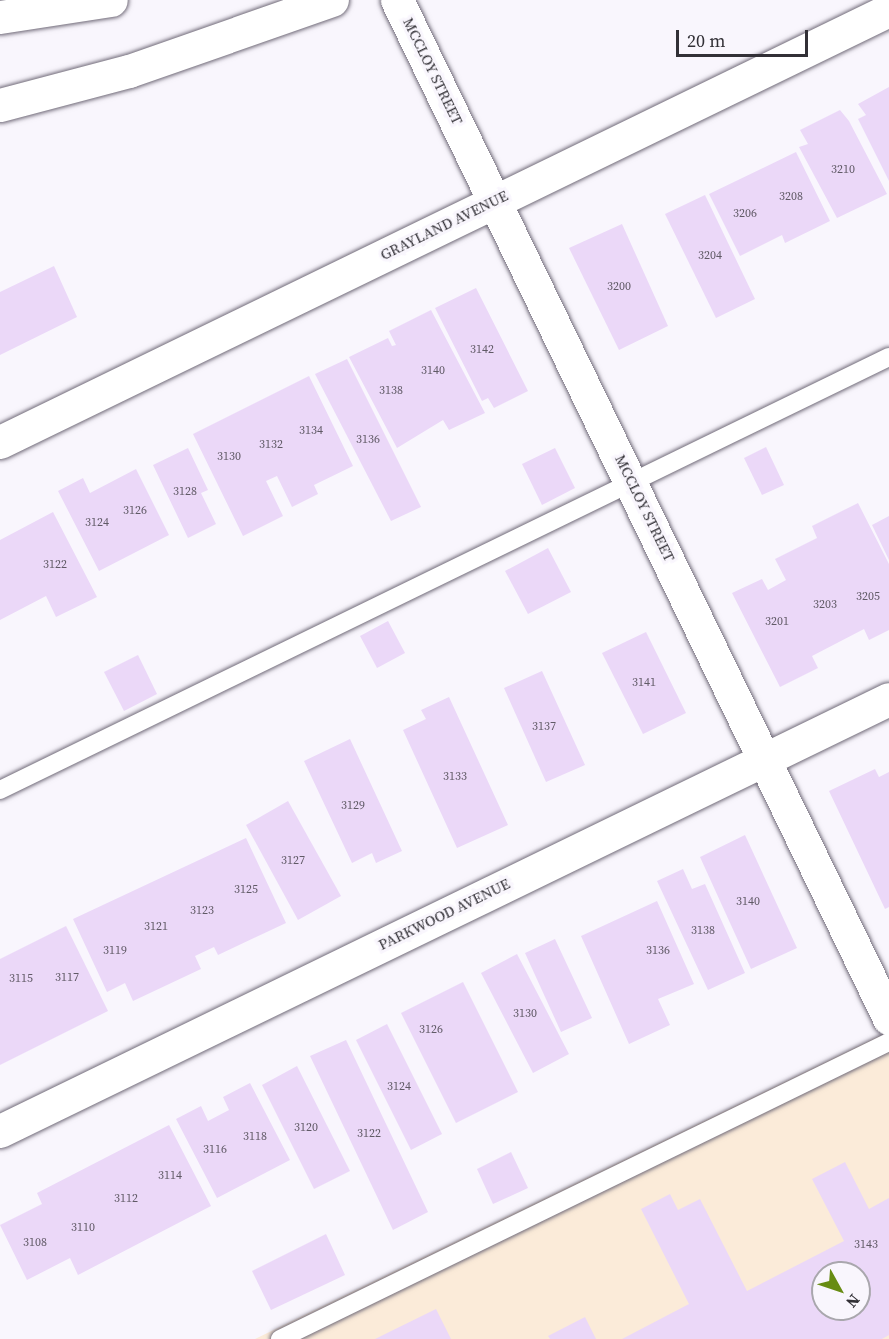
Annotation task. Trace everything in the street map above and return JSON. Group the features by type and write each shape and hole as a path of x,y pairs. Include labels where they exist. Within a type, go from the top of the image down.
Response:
{"main road":[{"path":"0,17 111,0"},
{"path":"0,105 129,71 332,0"},
{"name":"MCCLOY STREET","path":"397,0 766,758 889,1018"},
{"name":"GRAYLAND AVENUE","path":"0,442 889,10"},
{"name":"PARKWOOD AVENUE","path":"0,1131 889,699"}],"lane":[{"path":"0,790 889,357"},
{"path":"280,1339 889,1042"}],"shaded area":[{"path":"889,1031 889,1339 255,1339"}],"building":[{"path":"889,87 889,181 858,119 866,115 858,104"},
{"path":"840,110 849,121 887,194 837,218 799,147 808,144 800,130"},
{"path":"796,152 830,221 785,243 782,235 740,256 709,194"},
{"path":"705,195 755,299 716,318 665,214"},
{"path":"622,224 668,326 619,350 569,248"},
{"path":"54,266 77,317 0,355 0,292"},
{"path":"476,288 528,391 494,408 488,398 482,401 435,308"},
{"path":"431,310 485,413 449,430 443,420 397,448 349,357 388,338 392,346 396,345 389,331"},
{"path":"347,359 421,507 391,521 315,374"},
{"path":"309,376 353,466 314,485 318,494 292,507 277,476 266,481 283,516 243,536 193,434"},
{"path":"766,447 784,485 762,495 744,458"},
{"path":"188,448 208,490 201,493 216,524 188,538 153,465"},
{"path":"555,448 575,488 542,505 522,464"},
{"path":"136,469 169,535 99,571 58,491 83,478 90,493"},
{"path":"858,503 889,564 889,630 869,640 864,629 812,656 818,668 780,687 732,593 762,579 768,590 786,580 775,559 817,538 812,526"},
{"path":"53,512 97,597 56,617 46,596 0,620 0,540"},
{"path":"889,516 889,560 872,525"},
{"path":"548,548 571,592 528,614 505,571"},
{"path":"388,621 405,653 377,668 360,636"},
{"path":"646,632 686,713 643,734 602,653"},
{"path":"138,655 157,694 124,711 104,672"},
{"path":"542,671 585,765 546,782 504,688"},
{"path":"449,697 508,825 457,848 403,730 426,719 421,710"},
{"path":"350,739 402,851 376,863 372,853 352,863 304,761"},
{"path":"875,769 879,777 889,772 889,907 885,909 829,791"},
{"path":"288,801 341,896 298,920 246,825"},
{"path":"745,835 797,948 751,969 700,857"},
{"path":"246,838 286,923 218,955 214,947 195,956 201,969 133,1001 125,983 107,992 73,919"},
{"path":"683,869 692,889 705,884 745,973 708,990 657,881"},
{"path":"657,901 694,984 658,999 670,1025 629,1044 581,936"},
{"path":"66,926 108,1011 0,1065 0,959"},
{"path":"555,939 592,1018 561,1032 525,953"},
{"path":"517,954 569,1054 533,1073 481,973"},
{"path":"463,982 518,1092 456,1123 401,1013"},
{"path":"387,1024 442,1134 411,1150 356,1040"},
{"path":"346,1040 428,1212 393,1230 310,1056"},
{"path":"297,1066 350,1171 314,1189 262,1085"},
{"path":"250,1083 290,1160 217,1198 176,1119 201,1106 208,1121 229,1110 223,1097"},
{"path":"169,1125 211,1206 78,1275 70,1258 27,1280 0,1225 42,1204 37,1193"},
{"path":"511,1152 528,1188 493,1204 477,1169"},
{"path":"845,1162 869,1209 889,1198 889,1335 882,1339 622,1339 689,1304 641,1209 670,1194 678,1210 700,1199 747,1291 844,1241 812,1179"},
{"path":"326,1234 345,1275 271,1310 252,1271"},
{"path":"436,1309 451,1339 375,1339"},
{"path":"585,1317 596,1339 550,1339 548,1336"}]}
